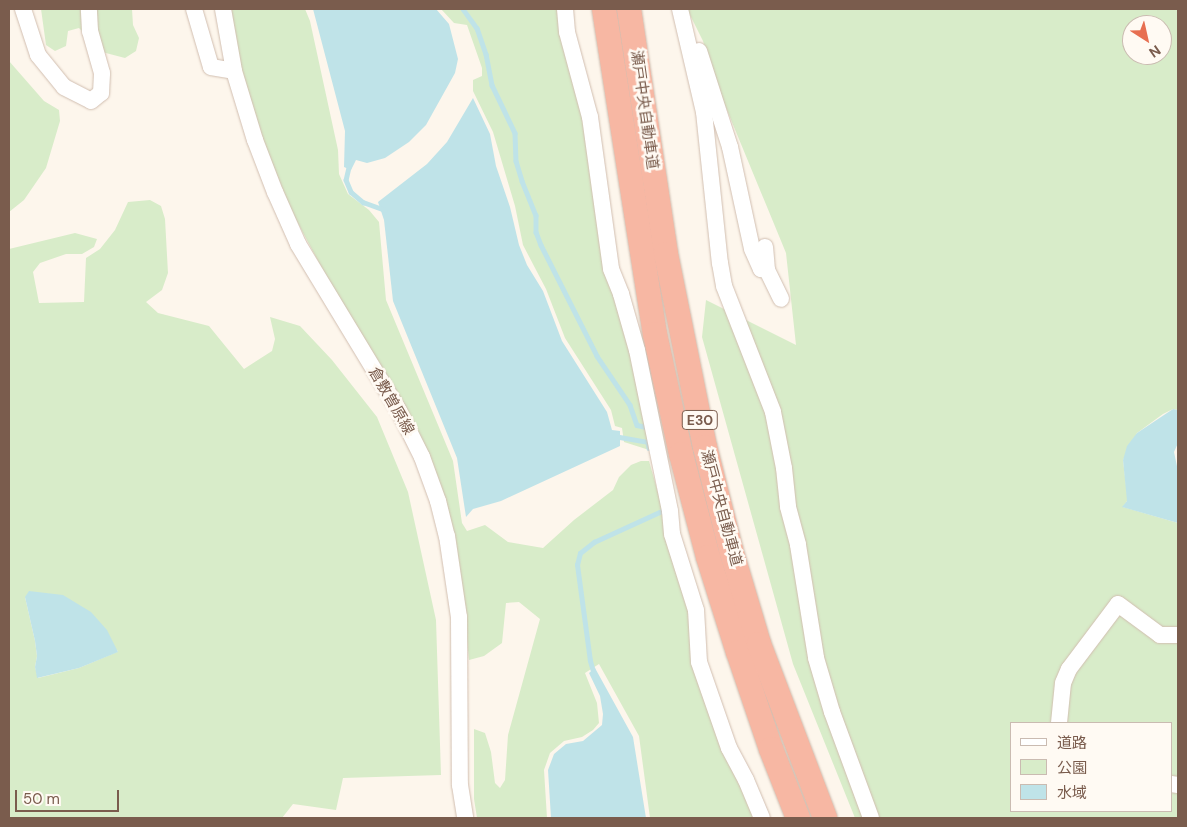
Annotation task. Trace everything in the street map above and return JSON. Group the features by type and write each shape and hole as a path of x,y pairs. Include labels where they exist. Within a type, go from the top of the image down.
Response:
{"highway":[{"name":"瀬戸中央自動車道","path":"604,9 655,334 681,454 708,558 738,652 771,749 798,818"},
{"name":"瀬戸中央自動車道","path":"629,9 666,254 708,457 731,550 759,644 825,818"},
{"path":"636,53 640,9"}],"street":[{"path":"23,9 38,55 64,88 91,101 102,93 102,74 90,31 89,9"},
{"path":"194,9 211,67 234,71"},
{"name":"倉敷曽原線","path":"223,9 234,71 255,140 298,244 399,411 422,457 438,501 447,536 458,617 460,785 465,818"},
{"path":"565,9 567,32 590,117 611,269 621,294 637,350 670,510 672,534 696,610 699,662 729,748 746,780 762,818"},
{"path":"680,9 704,112 724,286 773,412 784,468 788,507 798,545 816,658 832,712 871,818"},
{"path":"683,27 693,36 730,147 752,249 761,269 767,270"},
{"path":"765,247 767,270 781,299"},
{"path":"1059,722 1063,683 1069,669 1118,604 1160,635 1178,635"}],"green space":[{"path":"41,9 132,9 133,25 139,38 136,51 125,58 102,52 79,28 68,31 66,46 55,51 46,45"},
{"path":"230,9 305,9 310,21 338,150 339,174 348,194 369,210 379,222 386,300 453,461 462,523 467,531 485,525 508,542 543,548 574,520 613,490 619,477 631,465 641,461 649,461 694,618 695,664 757,818 650,818 639,736 599,664 585,673 597,703 599,723 593,730 582,737 564,741 550,753 544,770 547,818 477,818 474,799 474,729 485,733 491,752 495,783 500,788 505,780 508,735 540,619 519,602 506,603 502,643 484,656 469,660 463,601 431,458 404,403 332,287 293,214 267,151 242,72"},
{"path":"441,9 561,9 586,117 618,295 653,447 646,449 624,442 622,428 615,426 611,410 565,338 546,289 523,245 515,206 493,132 473,91 473,80 482,76 482,68 467,25 454,23"},
{"path":"687,9 1178,9 1178,410 1173,409 1163,414 1137,433 1123,460 1127,501 1123,507 1178,523 1178,818 855,818 793,664 702,337 706,300 796,345 786,253 715,81 703,41"},
{"path":"9,61 44,101 59,110 60,121 46,168 24,200 9,212"},
{"path":"150,200 161,206 165,219 168,273 162,290 146,302 158,313 209,326 244,369 272,351 275,339 270,317 300,326 332,360 377,417 408,492 436,620 441,775 343,778 336,810 293,804 282,818 9,818 9,249 75,233 97,239 94,247 82,254 66,254 40,263 33,272 39,303 84,302 86,258 100,249 115,230 128,202","holes":["25,597 118,651 79,668 38,678 35,667 37,656 35,641"]}],"water":[{"path":"313,9 436,9 449,24 458,59 455,73 426,125 409,142 385,158 367,163 356,160 351,170 344,167 345,131"},
{"path":"473,98 490,134 496,166 510,207 519,245 527,265 543,291 562,341 607,412 612,430 620,431 620,446 501,501 473,509 466,517 457,458 393,301 384,220 378,202 427,164 447,142"},
{"path":"1173,409 1178,410 1178,443 1174,452 1178,471 1178,523 1122,507 1127,501 1123,460 1127,446 1137,433"},
{"path":"29,591 63,595 91,612 107,630 118,652 79,668 37,678 35,641 25,597"},
{"path":"595,668 633,737 646,818 551,818 548,770 554,754 566,744 583,741 602,725 603,714 600,696 589,673"}],"waterway":[{"path":"463,9 477,28 486,54 492,85 515,133 516,161 536,215 536,232 541,245 597,356 630,405 637,425 650,428"},
{"path":"350,163 346,180 351,192 363,202 385,210"},
{"path":"614,436 648,442 649,448"},
{"path":"594,675 590,661 577,565 580,553 594,542 664,510 663,506"}]}
